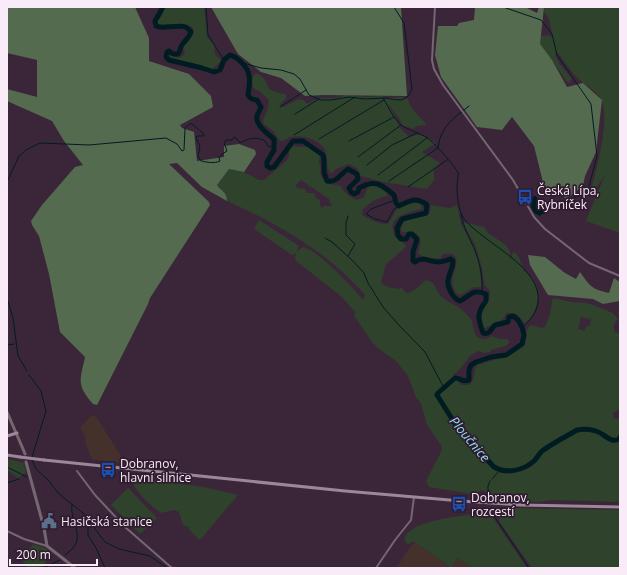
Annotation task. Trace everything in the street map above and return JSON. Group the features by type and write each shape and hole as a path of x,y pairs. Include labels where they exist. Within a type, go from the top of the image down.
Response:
{"main road":[{"path":"7,436 17,434"},
{"path":"7,455 414,497 512,504 620,507"}],"street":[{"path":"435,7 432,60 437,76 513,180 534,217 545,229 589,263 620,276"},
{"path":"7,412 24,454"},
{"path":"26,462 44,528 47,546"},
{"path":"77,471 95,495 125,527 172,568"},
{"path":"376,568 411,520 414,497"},
{"path":"7,531 47,546 75,568"}],"shaded area":[{"path":"95,415 124,461 116,463 92,459 85,442 86,438 80,428 90,417"},
{"path":"414,542 451,568 396,568"},
{"path":"458,558 473,568 451,568"}],"green space":[{"path":"7,7 135,7 149,38 149,61 189,74 211,96 213,107 180,125 182,128 194,132 197,161 224,157 224,146 239,144 255,150 256,154 244,172 229,169 217,185 225,194 227,201 202,187 177,163 169,164 209,202 210,205 150,298 97,405 93,404 82,387 81,377 85,357 60,332 49,274 39,236 31,221 42,205 75,167 83,165 64,141 52,121 7,101 7,89 37,97 37,60 7,53"},
{"path":"165,7 204,7 207,37 214,45 215,54 221,60 212,69 168,58 170,56 179,58 184,55 185,50 183,46 190,39 194,31 192,27 186,24 158,25 156,22 161,17"},
{"path":"211,7 401,7 407,96 305,96 281,78 261,72 238,54"},
{"path":"475,7 525,7 537,13 539,7 544,7 540,44 552,60 567,87 583,83 602,100 596,152 585,176 583,186 566,199 556,188 545,190 534,146 512,117 502,130 477,127 441,77 435,55 438,26 457,26 459,23 474,20"},
{"path":"543,7 620,7 620,233 586,221 605,175 592,192 591,190 604,130 603,106 600,98 575,76 558,53 555,54 559,63 571,78 570,83 567,82 552,60 541,48 539,42 540,36 548,35 553,38 549,19 543,10"},
{"path":"256,73 261,76 269,89 278,93 286,94 286,98 280,105 283,107 299,99 304,100 307,104 319,98 335,98 347,95 407,98 413,110 426,125 416,126 413,129 402,125 387,102 400,128 409,137 420,135 427,137 436,143 422,152 440,163 434,169 434,180 427,189 383,182 361,176 357,168 349,164 330,173 325,150 319,143 300,136 290,137 280,141 273,131 264,124 263,120 268,108 269,100 261,92 253,88 252,80"},
{"path":"293,146 311,148 320,155 320,173 325,182 342,187 341,188 349,196 356,200 363,198 368,187 372,185 376,185 386,192 388,195 373,201 363,209 362,215 381,224 388,224 396,211 405,205 416,203 421,205 421,209 401,215 394,221 394,235 404,243 406,247 386,264 381,282 383,285 392,288 399,289 401,287 406,293 415,290 426,280 430,281 434,284 438,293 442,297 462,310 469,317 476,336 486,339 492,336 499,339 507,339 509,341 509,343 505,346 491,350 490,352 484,353 478,351 470,356 460,369 453,375 461,385 469,385 474,377 477,365 512,354 523,346 526,341 527,329 529,327 532,325 542,328 545,327 550,315 552,300 554,298 571,302 586,303 613,313 618,319 614,325 614,331 620,334 620,409 613,413 614,418 620,419 620,502 550,500 539,502 494,499 490,494 481,490 478,493 471,494 429,487 426,481 442,450 441,445 427,425 421,404 416,397 408,376 396,361 372,342 355,317 354,318 355,312 342,297 295,260 296,253 292,255 254,229 259,220 299,246 296,252 303,247 317,254 352,287 363,300 365,295 335,265 319,252 265,219 227,201 225,194 217,184 229,169 244,172 259,180 264,180 286,161 289,157 289,149","holes":["301,180 329,199 332,206 324,206 322,208 320,205 320,200 316,198 314,193 307,193 305,189 297,188 296,185","581,317 591,319 590,326 587,326 584,331 578,329"]},
{"path":"430,205 450,208 457,205 461,224 474,247 478,259 482,287 474,287 461,295 457,294 452,283 456,265 455,256 452,254 445,254 442,255 441,258 429,258 423,256 418,253 421,242 416,233 402,232 403,223 406,221 428,215 431,209"},
{"path":"462,222 484,227 488,233 506,245 510,252 510,260 513,252 519,257 524,270 533,279 537,286 538,292 537,304 529,320 525,324 517,314 507,313 502,320 485,328 483,327 482,316 490,296 490,291 484,284 482,268 475,244"},
{"path":"528,255 545,257 565,273 576,279 580,272 586,281 603,292 609,293 614,278 620,282 620,301 603,304 593,299 548,295 530,265"},
{"path":"7,459 24,463 26,473 18,478 7,470"},
{"path":"134,478 204,487 238,495 200,540 188,527 183,525 179,512 174,510 162,513 149,503 139,493 133,483 131,479"},
{"path":"128,488 157,518 140,534 111,505"},
{"path":"505,508 620,510 620,568 532,568 499,521 501,514 504,512 510,516 514,515 513,512"},
{"path":"488,513 491,515 527,568 473,568 458,558 451,568 413,541 409,544 406,543 404,539 408,532 427,523 451,517"},
{"path":"33,544 45,548 52,554 42,566 37,568 28,568 22,560"}],"water":[{"path":"536,196 545,210 544,214 540,216 534,213 528,201"}],"waterway":[{"name":"Ploučnice","path":"163,7 155,21 156,26 179,26 184,27 191,32 181,46 178,54 173,54 169,51 167,52 166,57 169,60 214,72 220,70 224,60 230,55 245,66 249,73 248,95 252,99 257,100 261,107 257,116 258,123 262,129 274,139 274,150 267,162 267,166 270,168 274,167 293,141 303,141 323,155 324,172 327,181 333,181 348,169 357,174 358,179 349,188 354,194 358,192 359,188 374,183 385,188 394,195 396,203 399,206 413,200 423,202 427,205 426,213 402,219 397,228 398,235 401,239 406,239 409,234 412,234 417,239 413,252 413,261 415,262 424,259 438,262 451,259 453,264 448,286 455,298 460,301 474,292 486,294 486,301 479,313 483,333 489,332 495,325 508,322 509,317 513,316 518,320 524,335 522,344 506,355 491,357 476,362 471,365 469,370 469,380 465,381 455,378 437,395 459,430 494,467 509,471 525,467 534,461 542,451 577,430 594,430 613,440 619,439 620,437"},
{"path":"206,7 208,35 224,60"},
{"path":"383,98 397,100 404,99 412,89 404,23 394,7"},
{"path":"503,7 541,20 552,34 557,55 591,104 597,156 588,190 564,204 544,208"},
{"path":"243,63 294,74 300,79 309,95 321,100 349,97 365,99 383,98 399,123 426,137 433,143 449,160 458,173 458,203 465,220 474,229 511,257 532,278 537,290 538,303 536,310 528,322 522,327"},
{"path":"280,107 306,90"},
{"path":"294,135 355,97"},
{"path":"295,114 319,99"},
{"path":"319,139 384,100"},
{"path":"438,147 445,128 453,119 469,106"},
{"path":"349,141 394,117"},
{"path":"7,182 19,156 26,150 40,143 89,145 166,138 177,144 182,151 184,150 185,128 191,123 204,134 203,136 197,136 196,138 200,146 198,156 201,161 213,163 220,161 219,158 227,151 224,143 226,140 232,140 234,137 240,143 252,138 257,138 264,140 268,146 274,148"},
{"path":"358,157 401,125"},
{"path":"367,165 392,145 417,133"},
{"path":"378,175 427,138"},
{"path":"389,181 438,148"},
{"path":"408,187 447,160"},
{"path":"395,200 371,209 366,214 375,219 387,222 394,209 399,206"},
{"path":"461,214 464,226 479,263 482,293"},
{"path":"348,216 346,223 346,235 355,244 348,256"},
{"path":"325,238 332,242 364,273 368,283 383,307 425,352 444,388"},
{"path":"7,298 13,318 18,356 27,371"},
{"path":"7,345 14,344"},
{"path":"29,375 41,391 46,411 32,457"},
{"path":"32,460 36,469 48,480 59,494 83,513 105,542 119,549 150,556 167,568"},
{"path":"7,467 27,477"},
{"path":"492,479 500,470"},
{"path":"7,483 19,479"},
{"path":"488,493 490,481"},
{"path":"65,555 72,549 76,543 77,537 72,504"},
{"path":"492,513 529,568"},
{"path":"90,524 88,528 88,535 105,568"},
{"path":"43,568 60,560"}],"place":[{"name":"Česká Lípa, Rybníček","path":"525,197"},
{"name":"Dobranov, hlavní silnice","path":"108,470"},
{"name":"Dobranov, rozcestí","path":"459,504"},
{"name":"Hasičská stanice","path":"49,521"}]}
